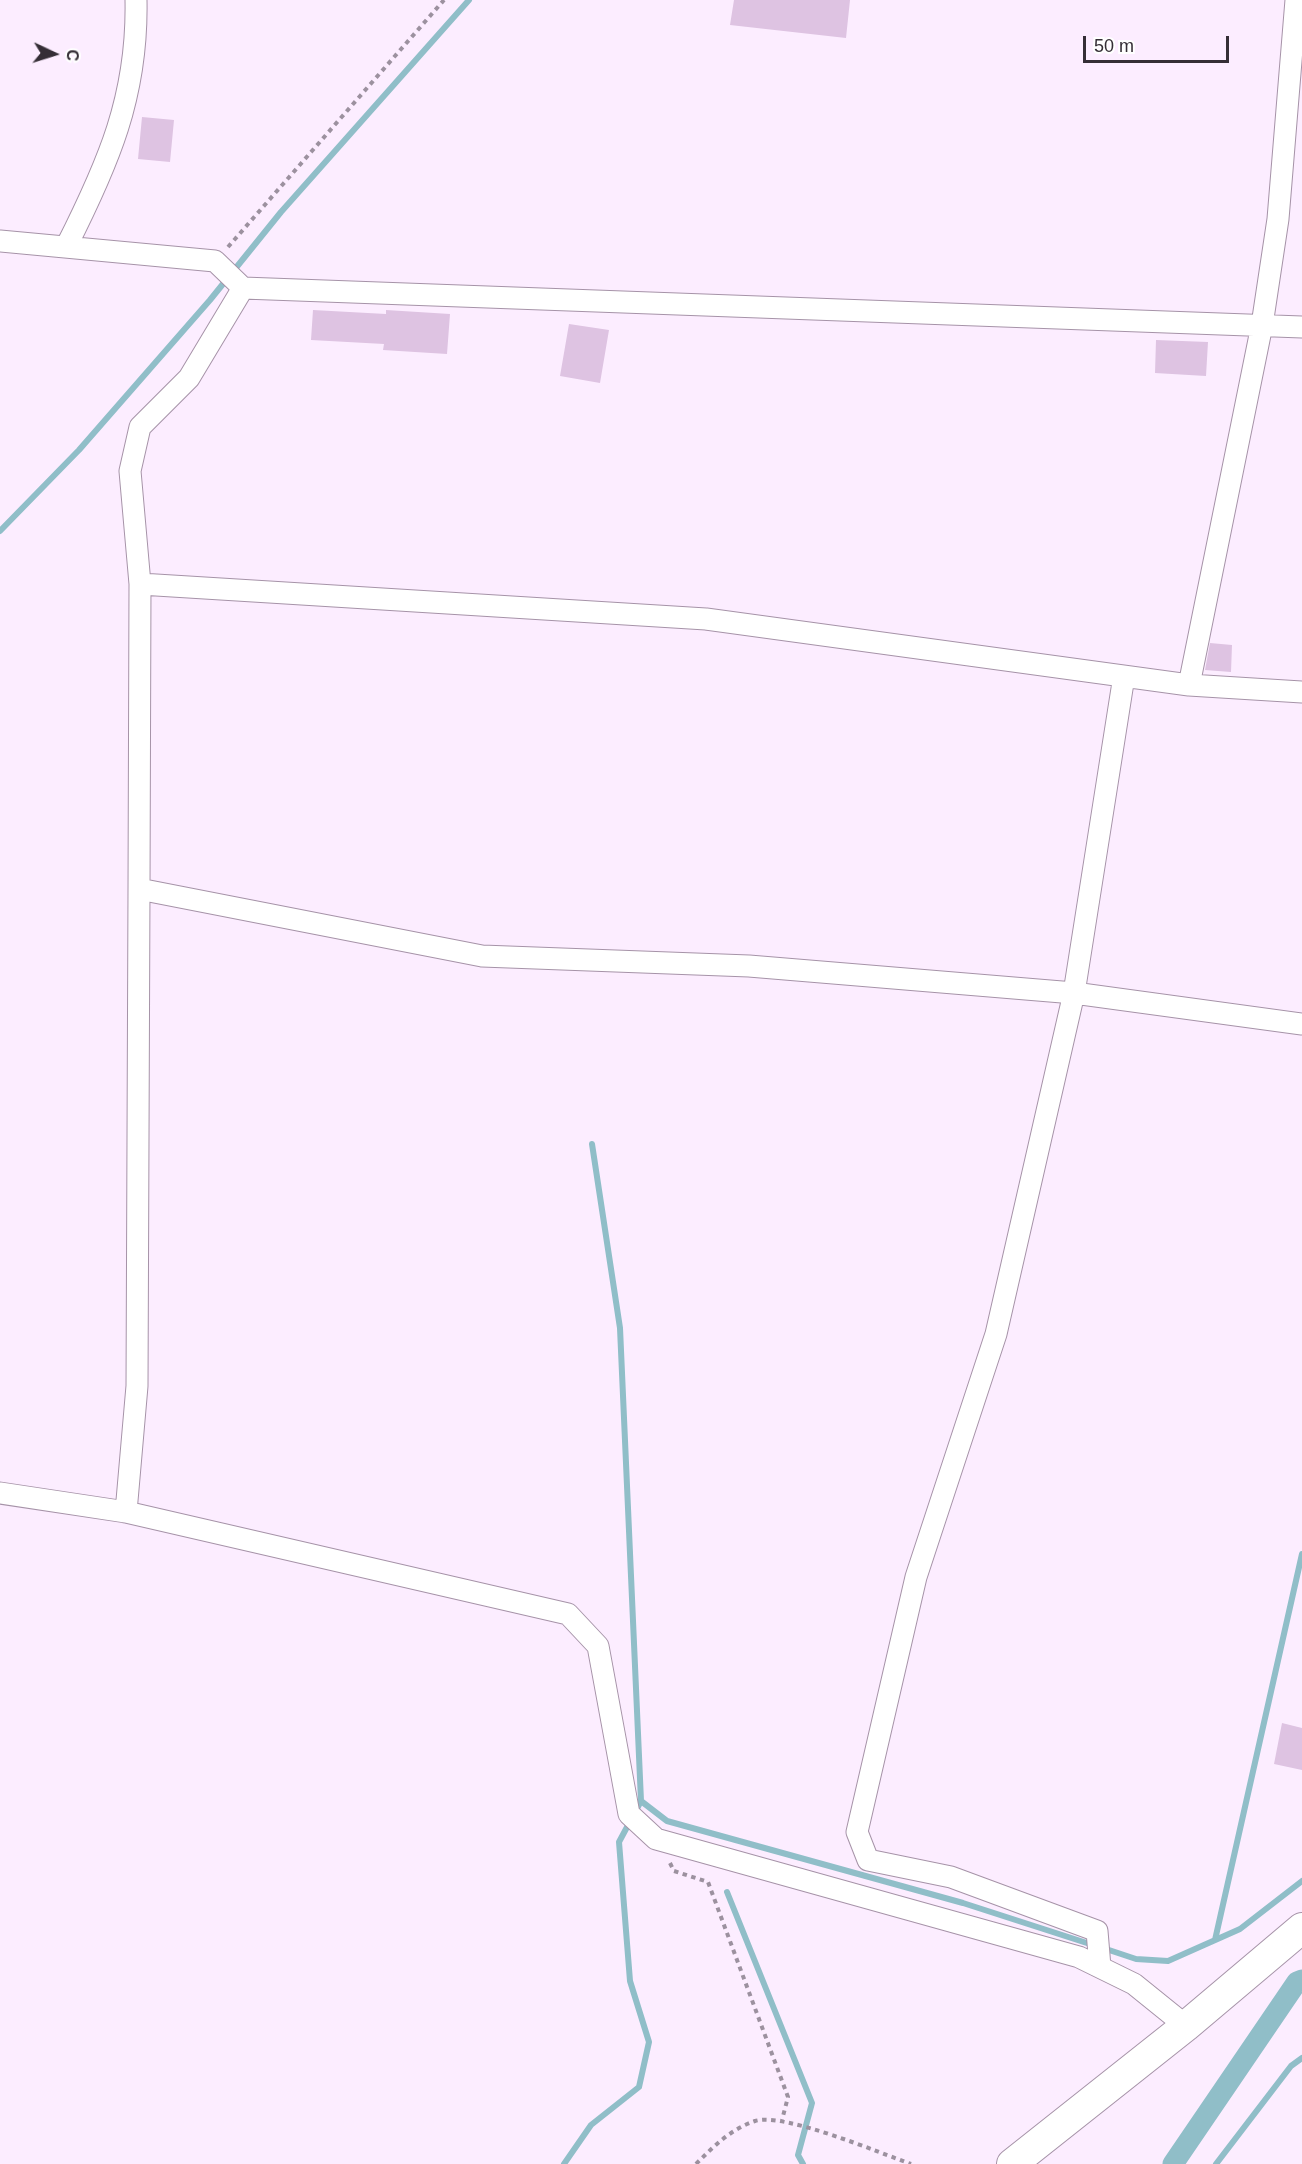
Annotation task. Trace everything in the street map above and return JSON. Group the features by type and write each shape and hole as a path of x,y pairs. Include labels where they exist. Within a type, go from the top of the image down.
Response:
{"street":[{"path":"66,247 104,171 127,102 136,30 136,0"},
{"path":"1189,684 1262,325 1278,219 1296,0"},
{"path":"0,241 215,261 243,288 1302,327"},
{"path":"126,1512 137,1386 141,584 130,471 140,427 189,378 243,288"},
{"path":"141,584 706,619 1189,684 1302,692"},
{"path":"1100,1967 1097,1931 951,1877 868,1860 857,1832 915,1576 996,1334 1074,993 1124,676"},
{"path":"139,889 482,956 749,966 1074,993 1302,1024"},
{"path":"0,1492 126,1512 568,1614 597,1646 629,1814 656,1839 1068,1954 1134,1983 1186,2026"},
{"path":"1012,2164 1186,2026 1302,1928"}],"path":[{"path":"215,261 444,0"},
{"path":"656,1839 674,1871 708,1882 788,2097 782,2120"},
{"path":"696,2164 722,2138 757,2120 782,2120 911,2164"}],"building":[{"path":"734,0 850,0 846,38 730,25"},
{"path":"142,117 174,120 170,162 138,159"},
{"path":"313,310 386,314 386,310 450,314 447,354 383,350 384,344 311,340"},
{"path":"569,324 609,330 600,383 560,376"},
{"path":"1156,340 1208,342 1206,376 1155,373"},
{"path":"1210,643 1232,645 1231,672 1205,670"},
{"path":"1282,1723 1302,1728 1302,1770 1274,1764"}],"waterway":[{"path":"0,531 79,450 210,300 281,212 469,0"},
{"path":"564,2164 591,2125 639,2087 649,2042 630,1981 619,1842 641,1801 620,1328 592,1144"},
{"path":"1215,1940 1302,1554"},
{"path":"641,1801 667,1821 963,1903 1093,1945"},
{"path":"1103,1948 1136,1959 1168,1961 1240,1929 1302,1881"},
{"path":"727,1892 812,2103 798,2155 803,2164"},
{"path":"1173,2164 1297,1982 1302,1980"},
{"path":"1216,2164 1291,2066 1302,2058"}]}
